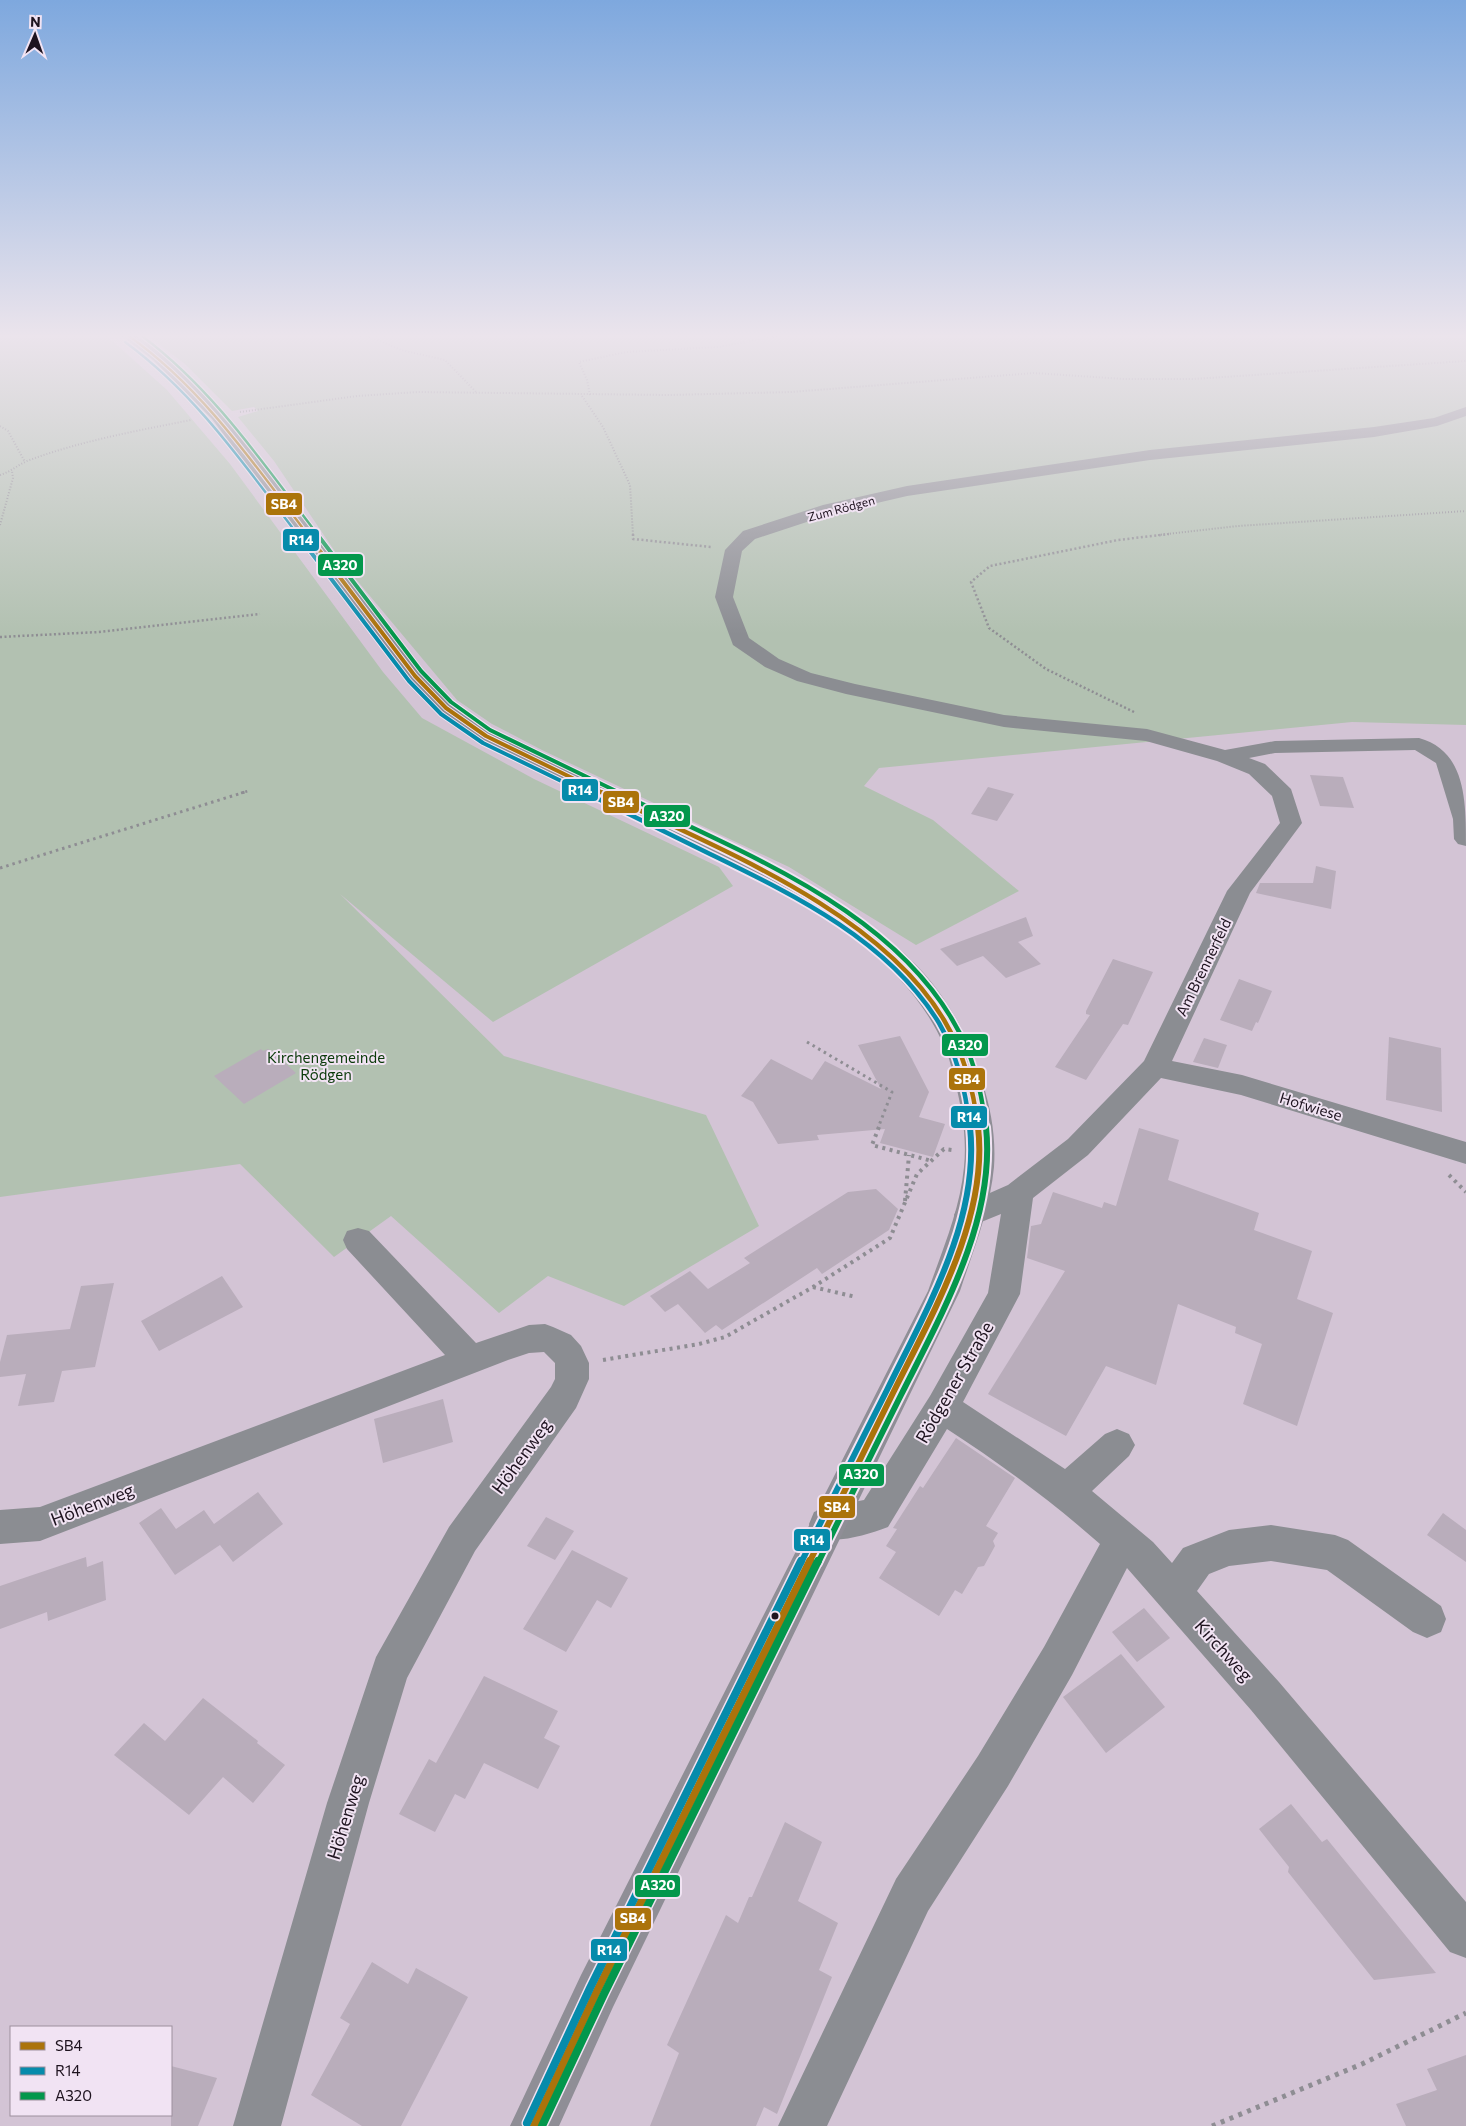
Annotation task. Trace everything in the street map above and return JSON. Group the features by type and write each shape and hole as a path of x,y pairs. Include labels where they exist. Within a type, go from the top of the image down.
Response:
{"main road":[{"path":"232,435 415,676 446,708 486,736 811,895 866,932 901,962 926,990 947,1025 962,1056 972,1088 980,1151 969,1215 944,1292 601,1982 534,2126"}],"street":[{"name":"Zum Rödgen","path":"734,550 749,536 829,509 907,491 1150,456 1344,435"},
{"name":"Am Brennerfeld","path":"734,550 724,597 740,641 772,663 804,677 1004,721 1148,735 1225,756 1257,769 1283,794 1291,823 1239,891 1155,1067 1078,1147 1019,1193 969,1215"},
{"path":"1225,756 1275,748 1419,744 1446,760 1464,819 1466,839"},
{"name":"Hofwiese","path":"1155,1067 1242,1085 1466,1153"},
{"name":"Rödgener Straße","path":"827,1524 875,1515 942,1407 1004,1294 1019,1193"},
{"path":"358,1240 469,1358"},
{"name":"Höhenweg","path":"0,1527 40,1524 469,1358 538,1338 554,1342 563,1347 573,1364 572,1379 564,1397 462,1540 390,1671 346,1812 258,2126"},
{"name":"Kirchweg","path":"942,1407 1018,1456 1066,1491 1140,1555 1272,1703 1466,1936"},
{"path":"1066,1491 1117,1445"},
{"path":"802,2126 912,1895 1008,1746 1058,1662 1122,1539"},
{"path":"1173,1592 1196,1561 1230,1548 1271,1543 1335,1553 1427,1619"}],"path":[{"path":"10,435 25,462"},
{"path":"0,475 12,471 25,462 117,435"},
{"path":"606,435 630,484 633,539 734,550"},
{"path":"0,525 13,478 12,471"},
{"path":"1136,712 1046,669 989,628 971,582 990,566 1118,540 1238,526 1466,511"},
{"path":"0,637 99,632 260,614"},
{"path":"0,868 248,791"},
{"path":"807,1042 892,1092 872,1145 933,1161"},
{"path":"573,1364 699,1344 725,1337 813,1287 890,1238 905,1207 917,1174 944,1150 980,1151"},
{"path":"905,1207 909,1154"},
{"path":"813,1287 856,1297"},
{"path":"1212,2126 1362,2064 1466,2013"}],"green space":[{"name":"Kirchengemeinde Rödgen","path":"0,435 205,435 230,464 383,672 422,718 534,779 719,867 733,886 493,1022 340,894 504,1056 706,1115 759,1226 624,1306 548,1276 499,1313 391,1216 334,1257 240,1164 0,1197"},
{"path":"253,435 1466,435 1466,725 1352,722 879,768 864,786 933,820 1019,891 916,945 789,867 542,750 492,724 457,700 344,565 274,461"}],"building":[{"path":"1310,775 1343,777 1354,808 1320,806"},
{"path":"988,787 1014,794 997,821 971,814"},
{"path":"1316,866 1336,871 1331,909 1256,893 1260,883 1313,883"},
{"path":"1026,917 1033,936 1018,942 1041,964 1006,978 983,956 957,966 940,949"},
{"path":"1113,959 1153,972 1128,1025 1123,1024 1086,1080 1055,1067 1090,1015 1086,1014 1086,1011"},
{"path":"1239,979 1272,991 1258,1023 1256,1022 1252,1031 1220,1020"},
{"path":"900,1036 929,1092 919,1117 945,1124 933,1157 880,1143 885,1129 817,1135 819,1140 778,1144 753,1102 741,1096 771,1059 812,1080 825,1061 881,1089 858,1045"},
{"path":"1389,1037 1441,1048 1442,1112 1386,1100"},
{"path":"1204,1038 1227,1045 1218,1068 1193,1062"},
{"path":"261,1049 263,1051 268,1049 274,1053 296,1073 244,1104 214,1076"},
{"path":"1139,1128 1179,1140 1168,1180 1259,1213 1254,1230 1312,1251 1297,1299 1333,1313 1297,1426 1243,1404 1262,1344 1235,1333 1236,1327 1178,1304 1156,1385 1106,1366 1066,1436 988,1394 1065,1271 1027,1258 1031,1226 1041,1224 1053,1192 1102,1208 1104,1202 1116,1206"},
{"path":"876,1189 898,1209 889,1230 822,1274 817,1268 722,1330 716,1325 705,1333 678,1304 665,1312 650,1296 690,1271 708,1289 750,1263 744,1258 848,1192"},
{"path":"222,1276 243,1307 159,1351 141,1321"},
{"path":"114,1283 95,1367 62,1371 54,1402 18,1406 26,1374 0,1377 0,1362 7,1335 70,1329 81,1286"},
{"path":"443,1399 453,1442 383,1463 374,1419"},
{"path":"956,1438 1015,1478 986,1526 998,1533 993,1541 995,1546 984,1566 978,1567 962,1594 955,1590 939,1616 879,1578 896,1552 886,1546 897,1529 893,1528 920,1486 923,1488"},
{"path":"258,1492 283,1524 233,1562 220,1545 175,1575 139,1523 161,1508 176,1529 204,1510 214,1524"},
{"path":"1443,1513 1466,1530 1466,1562 1427,1535"},
{"path":"546,1517 574,1531 555,1560 527,1546"},
{"path":"572,1550 628,1578 611,1608 597,1600 566,1652 523,1629"},
{"path":"86,1557 87,1567 103,1561 106,1600 48,1621 47,1612 0,1629 0,1586"},
{"path":"1144,1608 1170,1638 1137,1662 1112,1632"},
{"path":"1121,1654 1165,1707 1106,1753 1063,1697"},
{"path":"484,1676 558,1711 544,1738 560,1746 538,1789 484,1763 465,1799 455,1794 435,1832 399,1814 429,1759 436,1763"},
{"path":"203,1698 258,1741 257,1743 285,1765 253,1803 223,1777 189,1815 114,1755 144,1723 165,1741"},
{"path":"1291,1804 1322,1842 1327,1839 1436,1973 1374,1980 1288,1872 1289,1867 1259,1829"},
{"path":"785,1822 822,1842 798,1901 838,1923 819,1970 832,1977 777,2114 764,2107 756,2126 650,2126 679,2053 667,2045 726,1915 738,1923 749,1897 752,1897"},
{"path":"372,1962 408,1984 416,1968 468,1997 401,2126 362,2126 311,2095 350,2024 340,2018"},
{"path":"1466,2055 1466,2126 1406,2126 1396,2104 1437,2090 1427,2069"},
{"path":"172,2066 217,2078 198,2126 171,2126"}],"transit line":[{"name":"R14","path":"222,435 409,681 441,714 483,743 774,885 801,900 853,935 902,975 940,1024 953,1053 965,1096 972,1147 969,1183 957,1229 937,1288 590,1988 527,2123"},
{"name":"SB4","path":"232,435 415,676 446,708 486,736 777,878 858,929 906,970 944,1020 959,1049 978,1124 980,1156 974,1199 944,1291 597,1991 534,2126"},
{"name":"A320","path":"241,435 421,671 451,702 490,730 781,872 837,906 888,944 931,989 949,1015 969,1054 986,1125 987,1159 984,1187 972,1233 951,1294 604,1994 542,2126"}]}
